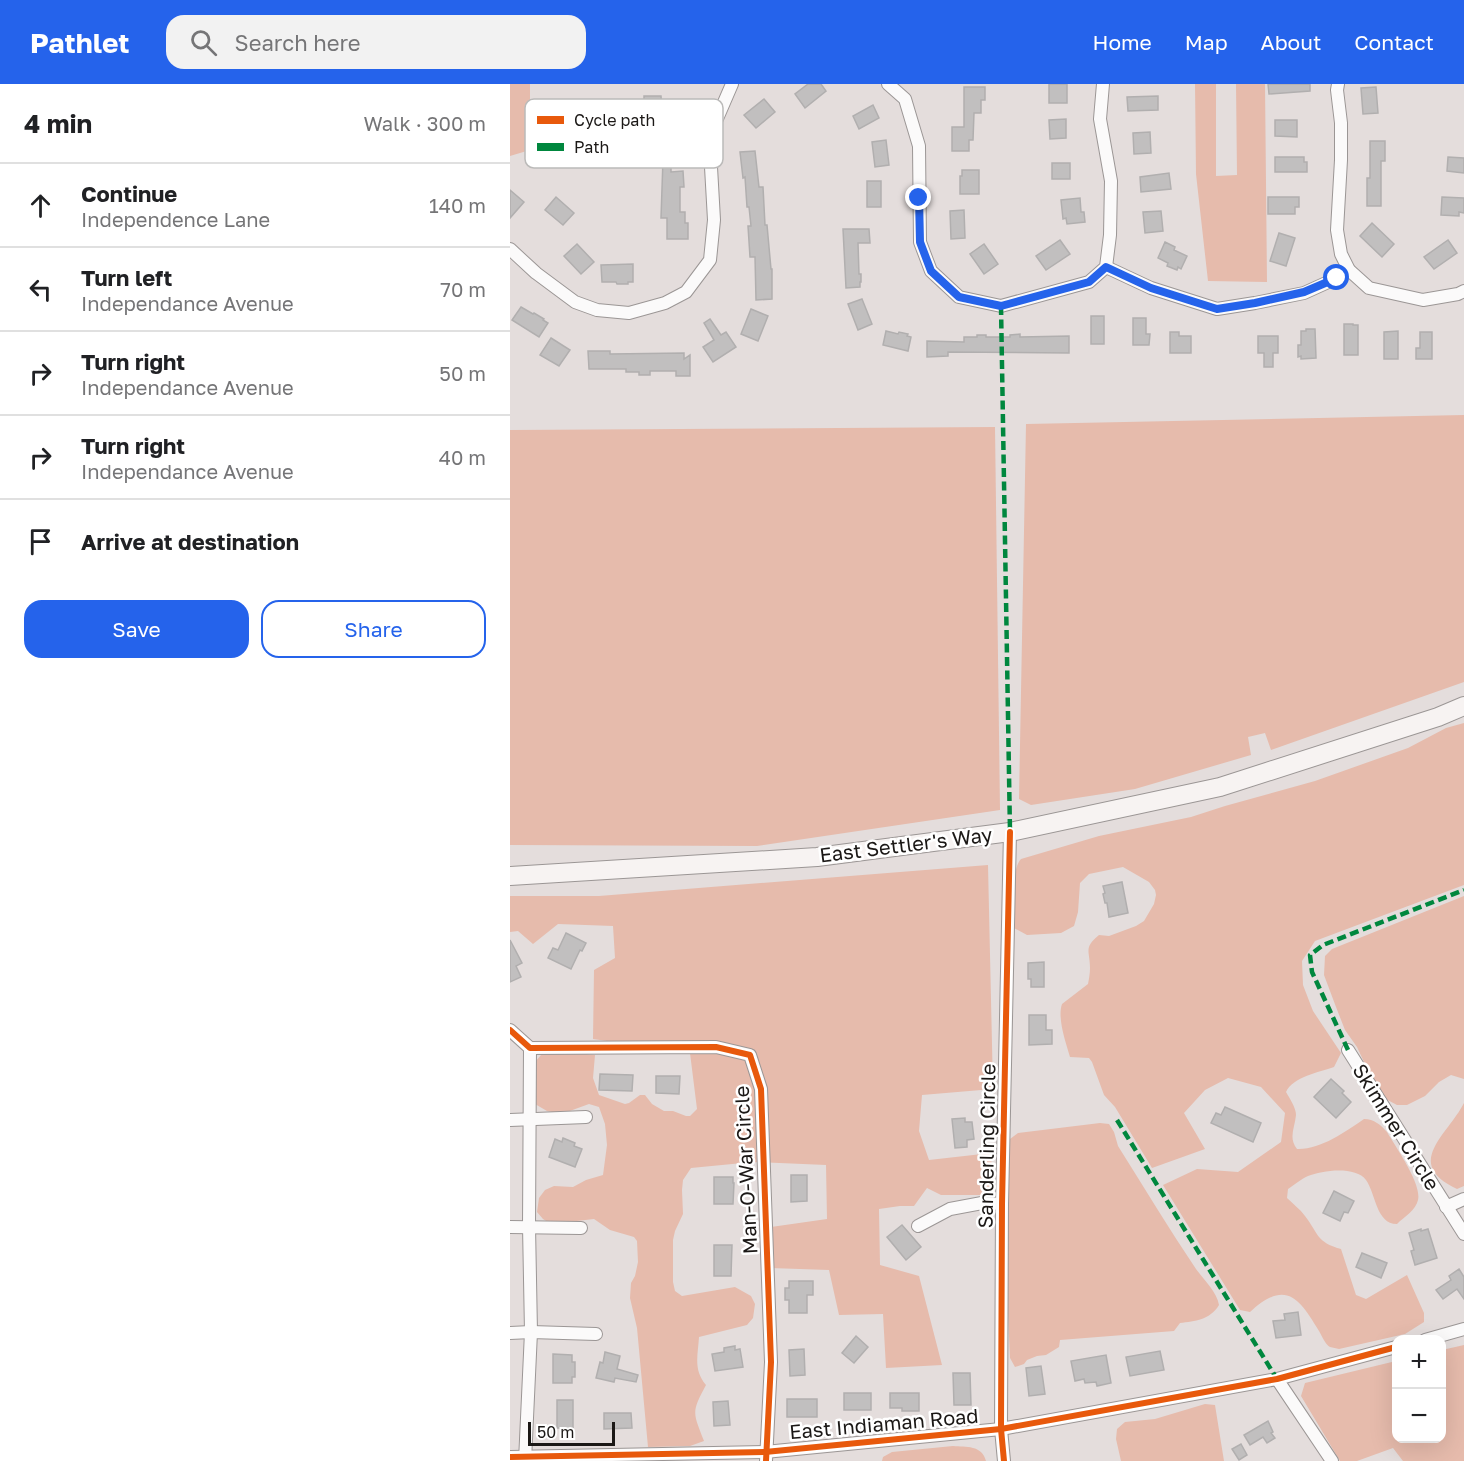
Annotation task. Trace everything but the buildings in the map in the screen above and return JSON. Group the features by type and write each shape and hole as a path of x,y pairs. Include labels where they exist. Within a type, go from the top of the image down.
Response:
{"main road":[{"name":"East Settler's Way","path":"510,876 818,857 1010,832 1220,787 1438,717 1464,706"}],"street":[{"path":"723,105 732,84"},
{"path":"888,84 905,99 919,146 920,242 931,271 959,297 1001,306 1089,282 1106,267 1110,235 1111,182 1100,119 1102,84"},
{"path":"1338,84 1341,160 1337,231 1341,254 1349,270 1369,288 1423,300 1464,291"},
{"path":"510,249 536,273 575,302 597,310 629,313 665,303 686,292 710,260 714,220 711,168"},
{"path":"1106,267 1151,288 1217,309 1304,292 1337,278 1349,270"},
{"path":"1448,296 1464,301"},
{"name":"Sanderling Circle","path":"1004,1461 1002,1204 1010,832"},
{"path":"510,1030 530,1048 531,1332 525,1459"},
{"name":"Man-O-War Circle","path":"530,1048 716,1047 750,1055 761,1089 771,1362 766,1456"},
{"name":"Skimmer Circle","path":"1348,1050 1464,1234"},
{"path":"510,1120 585,1117"},
{"path":"1446,1207 1464,1199"},
{"path":"918,1226 950,1209 982,1203 1002,1204"},
{"path":"510,1227 581,1228"},
{"path":"1443,1335 1464,1329"},
{"path":"510,1333 596,1334"},
{"name":"East Indiaman Road","path":"510,1457 525,1459 766,1456 1002,1429 1277,1379 1392,1348"},
{"path":"1277,1379 1332,1461"}],"shaded area":[{"path":"510,84 530,84 530,99 525,99 525,152 510,156"},
{"path":"1195,84 1216,84 1216,176 1237,175 1236,84 1265,84 1267,282 1208,281 1196,174"},
{"path":"1464,415 1464,682 1271,750 1265,733 1248,737 1251,755 1135,789 1031,805 1019,799 1026,424"},
{"path":"995,427 1000,810 757,846 510,845 510,430"},
{"path":"1464,723 1464,885 1315,941 1302,961 1303,985 1313,1011 1341,1053 1334,1067 1294,1082 1286,1092 1296,1112 1292,1137 1294,1145 1297,1149 1314,1147 1332,1139 1364,1119 1371,1120 1387,1132 1412,1175 1418,1193 1415,1207 1397,1224 1385,1219 1377,1207 1366,1180 1355,1173 1339,1170 1314,1174 1288,1189 1287,1198 1303,1213 1319,1237 1341,1249 1356,1295 1366,1299 1407,1275 1424,1313 1424,1322 1405,1334 1392,1335 1392,1337 1339,1349 1327,1344 1305,1309 1290,1297 1273,1296 1250,1312 1240,1310 1163,1185 1197,1169 1238,1172 1281,1142 1285,1113 1261,1087 1228,1078 1205,1090 1184,1113 1205,1149 1152,1168 1115,1107 1104,1095 1092,1062 1089,1058 1070,1057 1063,1030 1062,1004 1088,984 1090,968 1088,950 1091,943 1099,935 1109,936 1144,921 1154,904 1155,890 1149,882 1123,867 1089,874 1080,883 1078,912 1074,926 1061,933 1027,935 1014,928 1012,919 1014,876 1021,859 1099,836 1191,817 1315,781 1408,748 1446,728"},
{"path":"988,865 993,1089 922,1095 919,1131 929,1160 991,1153 993,1195 941,1195 927,1188 914,1206 879,1209 880,1265 919,1276 942,1365 886,1368 883,1314 839,1315 829,1270 770,1268 771,1227 827,1219 826,1165 753,1162 691,1168 683,1180 683,1214 673,1240 675,1291 682,1296 735,1287 751,1296 755,1304 753,1318 747,1325 699,1337 698,1368 706,1385 695,1413 704,1441 690,1446 648,1447 637,1328 630,1298 631,1283 638,1262 637,1241 634,1237 610,1230 594,1219 551,1224 537,1212 539,1198 545,1190 554,1186 573,1187 603,1175 607,1145 605,1124 599,1107 589,1104 557,1113 547,1111 535,1104 535,1062 541,1055 559,1051 595,1055 593,1078 599,1095 625,1104 640,1095 645,1095 652,1104 664,1111 690,1116 697,1109 690,1053 593,1039 594,970 615,958 613,926 558,924 533,944 518,931 510,932 510,896 599,896"},
{"path":"1464,896 1464,1079 1451,1075 1439,1082 1425,1096 1407,1105 1397,1105 1380,1096 1357,1047 1345,1030 1324,975 1325,956 1332,949"},
{"path":"1464,1103 1464,1186 1457,1189 1441,1179 1433,1169 1431,1159 1440,1138"},
{"path":"1100,1123 1109,1124 1118,1146 1186,1254 1213,1291 1219,1305 1207,1317 1180,1323 1174,1331 1060,1340 1059,1347 1046,1355 1037,1356 1015,1367 1010,1358 1007,1291 1008,1144 1010,1139 1018,1133"},
{"path":"1464,1345 1464,1461 1403,1461 1393,1448 1357,1461 1340,1461 1301,1396 1305,1383 1392,1362 1392,1443 1446,1443 1446,1349"},
{"path":"1205,1404 1215,1405 1224,1461 1121,1461 1116,1439 1117,1429 1125,1422 1155,1419"},
{"path":"953,1446 977,1449 986,1461 882,1461 883,1457 892,1452"}],"marked path":[{"path":"1001,306 1010,832"},
{"path":"1348,1050 1312,972 1310,955 1323,945 1464,890"},
{"path":"1117,1120 1277,1379"}],"cycle path":[{"path":"1004,1461 1001,1429 1002,1204 1010,832"},
{"path":"510,1030 530,1048 716,1047 750,1055 761,1089 771,1362 766,1461"},
{"path":"510,1457 765,1452 1001,1429 1277,1379 1392,1348"}],"route":[{"path":"919,198 920,242 931,271 959,297 1001,306 1089,282 1106,267 1151,288 1217,309 1304,292 1337,278"}]}
